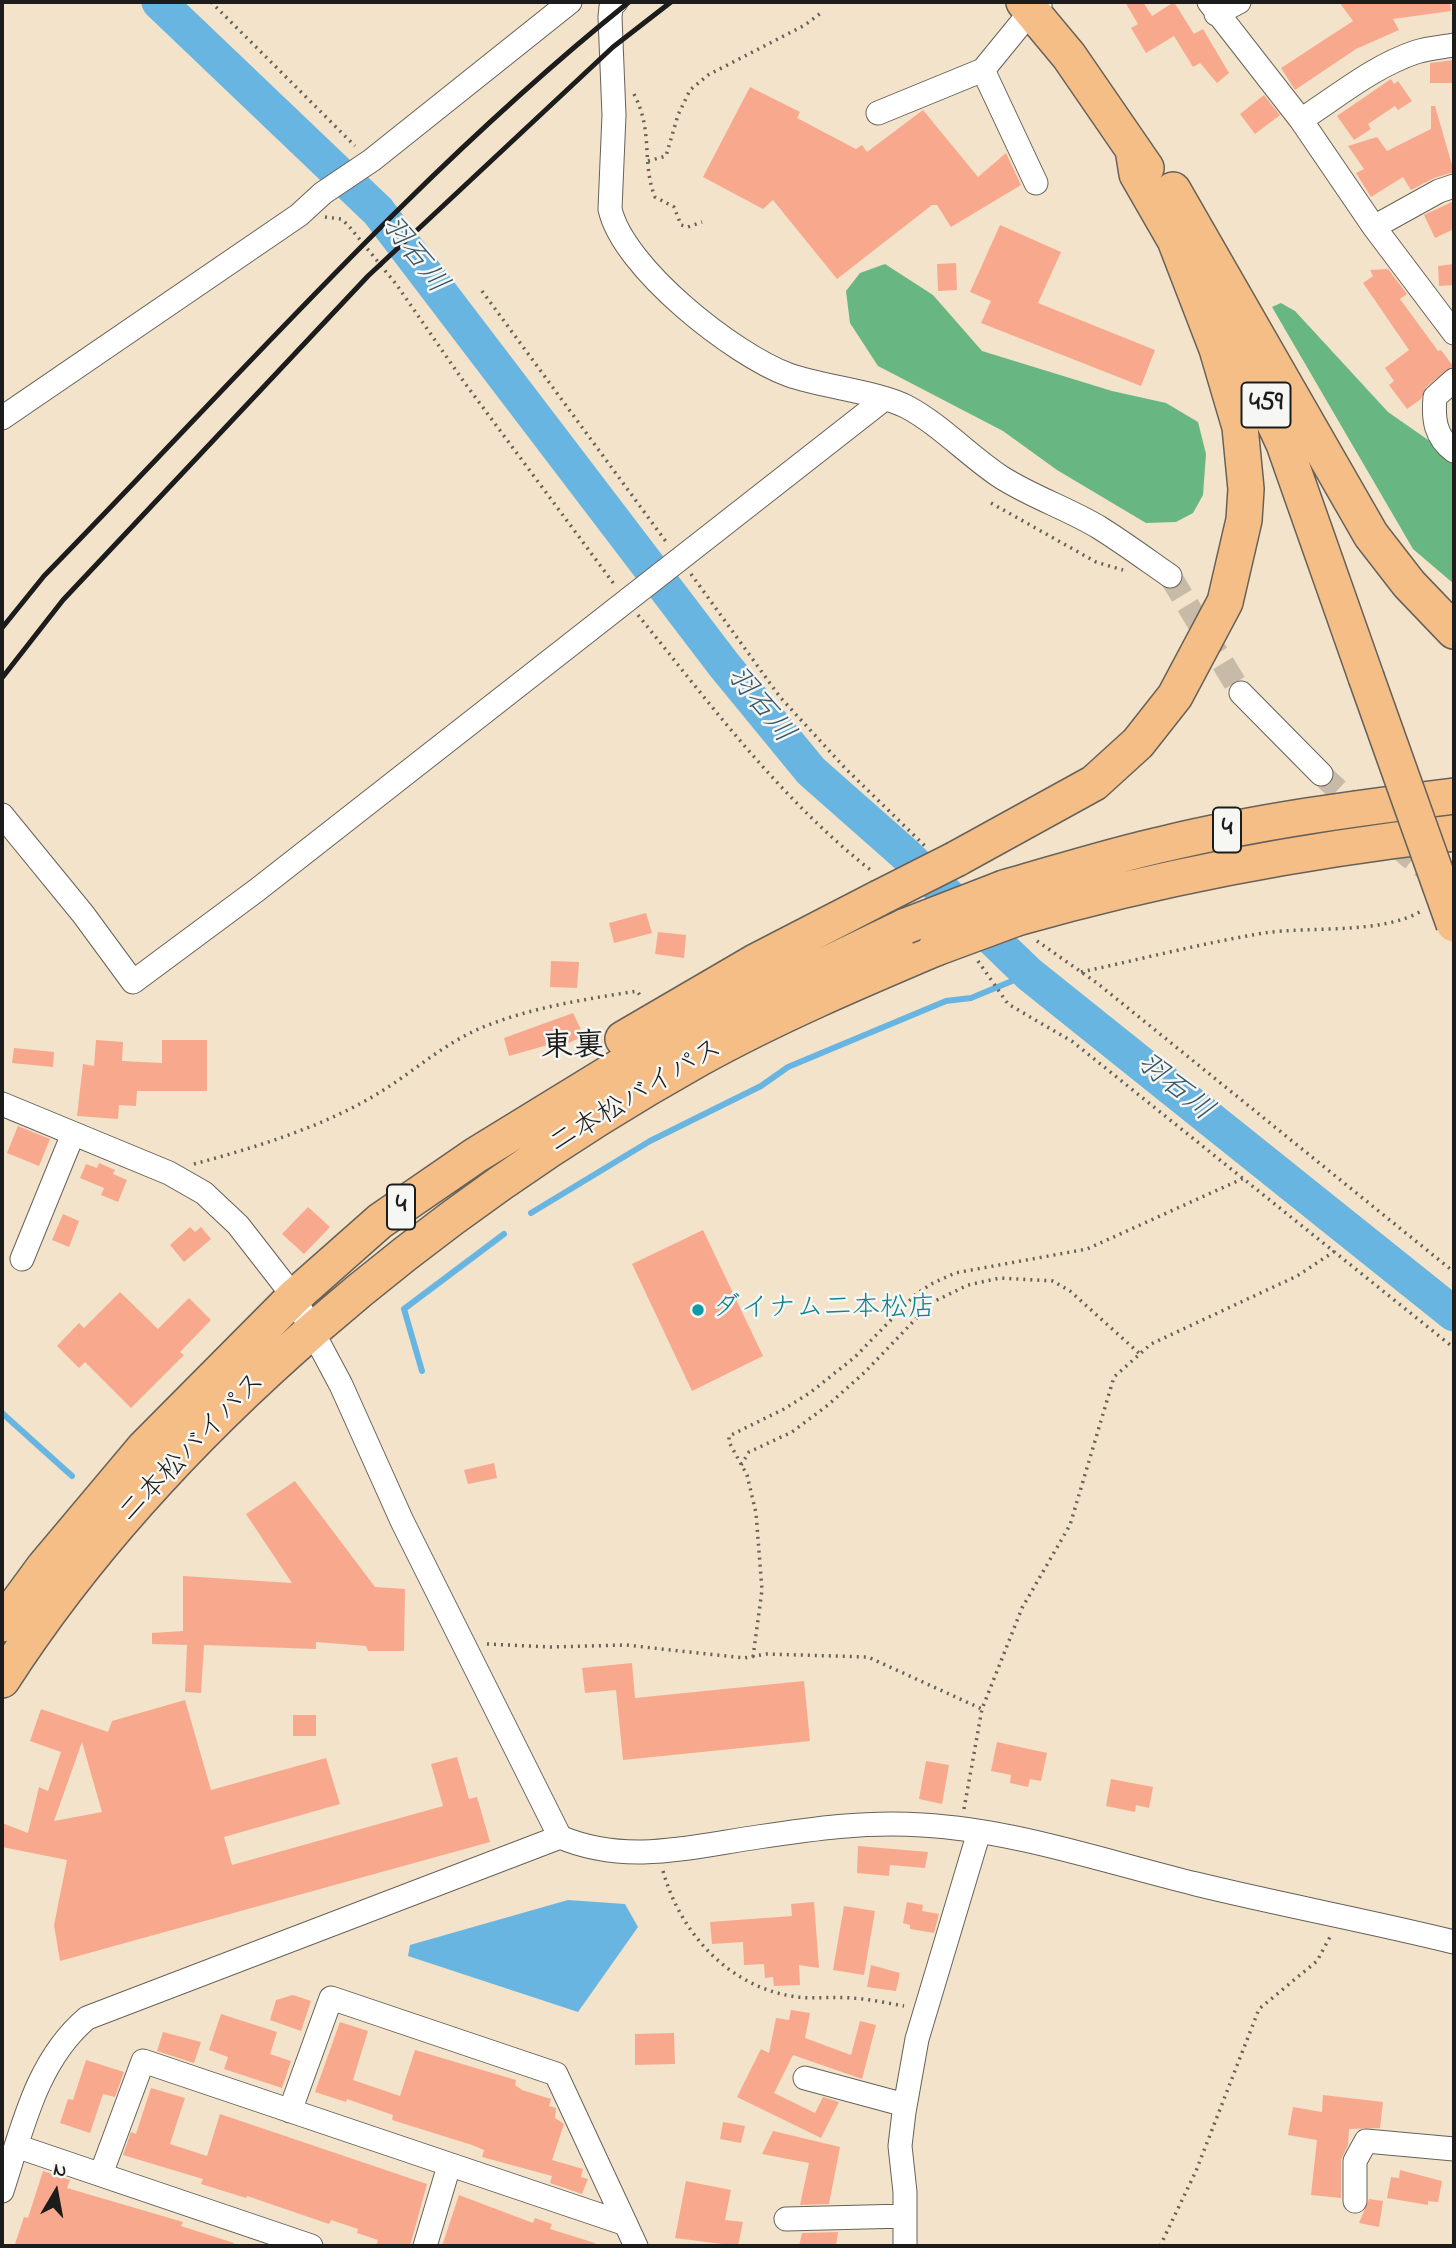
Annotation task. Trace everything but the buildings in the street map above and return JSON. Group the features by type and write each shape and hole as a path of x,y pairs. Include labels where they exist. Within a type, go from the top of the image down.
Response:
{"highway":[{"name":"459","path":"1034,5 1187,233 1284,444 1374,675 1441,915"},
{"name":"459","path":"1069,56 1085,68 1106,93 1199,232 1371,535 1409,584 1454,631"},
{"path":"380,1221 431,1175 612,1045 755,962 879,898 943,855 1094,783 1138,743 1175,696 1201,651 1228,591 1244,520 1246,489 1240,427 1217,349 1175,240 1137,174 1133,149"},
{"path":"1199,232 1211,268 1264,368 1300,450 1374,675 1454,872"},
{"name":"二本松バイパス","path":"2,1680 101,1546 161,1479 264,1376 359,1291 449,1220 584,1126 701,1058 795,1009 1016,913 1163,844 1361,807 1454,796"},
{"name":"二本松バイパス","path":"2,1623 44,1567 144,1448 294,1297 380,1221 476,1155 639,1055 906,926 1016,913 1192,872 1294,853 1454,833"}],"street":[{"path":"2,418 278,230 364,154 570,2"},
{"path":"616,2 611,7 610,17 613,77 610,209 613,224 624,244 679,302 746,353 787,374 914,411 1002,477 1099,527 1167,574"},
{"path":"1239,2 1212,8 1301,120 1374,227 1452,325"},
{"path":"878,113 984,70 1034,5"},
{"path":"1301,120 1377,70 1418,51 1454,46"},
{"path":"984,70 1036,183"},
{"path":"1374,227 1439,191 1454,186"},
{"path":"1454,380 1435,397 1434,419 1435,429 1454,451"},
{"path":"2,815 83,914 133,982 257,890 883,400"},
{"path":"1241,693 1321,774"},
{"path":"2,1104 169,1173 204,1193 229,1215 294,1297 314,1331 402,1521 561,1838 586,1849 613,1854 658,1852 848,1825 908,1824 970,1830 1063,1849 1454,1942"},
{"path":"22,1259 74,1135"},
{"path":"905,2246 900,2146 905,2105 970,1830"},
{"path":"2,2191 16,2146 51,2058 65,2037 87,2018 561,1838"},
{"path":"290,2111 331,1998 556,2074 636,2246"},
{"path":"101,2174 143,2061 626,2224"},
{"path":"805,2078 905,2105"},
{"path":"1354,2201 1355,2161 1366,2141 1454,2149"},
{"path":"16,2146 311,2246"},
{"path":"425,2246 449,2166"},
{"path":"786,2219 905,2216"}],"path":[{"path":"211,2 364,154"},
{"path":"648,161 666,156 678,115 690,90 708,75 805,25 821,13"},
{"path":"613,77 624,79 641,108 649,142 649,182 655,197 674,207 681,225 688,227 702,222"},
{"path":"482,291 780,697 845,768 943,855"},
{"path":"991,503 1096,562 1149,575 1167,574"},
{"path":"1016,913 1079,973 1097,983 1454,1272"},
{"path":"1079,973 1267,933 1441,915"},
{"path":"987,976 1009,1004 1073,1042 1454,1348"},
{"path":"169,1173 310,1125 381,1092 439,1050 486,1026 592,999 637,991 657,1020"},
{"path":"753,1657 762,1590 756,1513 729,1436 784,1409 811,1392 855,1357 915,1295 931,1284 955,1273 1087,1248 1244,1178"},
{"path":"970,1830 982,1709 1022,1608 1070,1525 1114,1377 1152,1344 1297,1276 1335,1251"},
{"path":"741,1465 749,1452 792,1432 828,1405 865,1372 930,1303 968,1285 1000,1278 1053,1281 1070,1291 1140,1354"},
{"path":"464,1645 626,1645 753,1657 867,1657 982,1709"},
{"path":"658,1852 677,1909 704,1949 732,1972 767,1991 794,1997 850,1998 926,2011"},
{"path":"1160,2246 1196,2171 1259,2009 1317,1961 1340,1917"}],"green space":[{"path":"885,264 933,295 982,351 1112,391 1166,403 1198,422 1206,454 1203,495 1193,513 1176,522 1146,523 1057,470 1003,431 878,366 850,323 846,291 860,273"},
{"path":"1281,303 1295,311 1388,412 1454,458 1454,584 1413,549 1272,307"}],"water":[{"path":"568,1900 625,1904 638,1927 578,2012 408,1956 410,1945"}],"waterway":[{"name":"羽石川","path":"159,2 378,211 724,665 811,771 905,854 1029,974 1454,1314"},
{"path":"531,1213 650,1141 761,1086 788,1067 946,1001 971,998 1029,974"},
{"path":"422,1371 404,1309 504,1234"},
{"path":"2,1413 72,1476"}],"tunnel":[{"path":"1170,576 1241,693"},
{"path":"1321,774 1408,856 1436,877"}],"railway":[{"path":"2,628 44,576 401,207 475,136 629,2"},
{"path":"2,678 63,600 368,276 613,47 671,2"}],"place":[{"name":"ダイナム二本松店","path":"698,1310"}],"district":[{"name":"東裏","path":"573,1050"}]}
